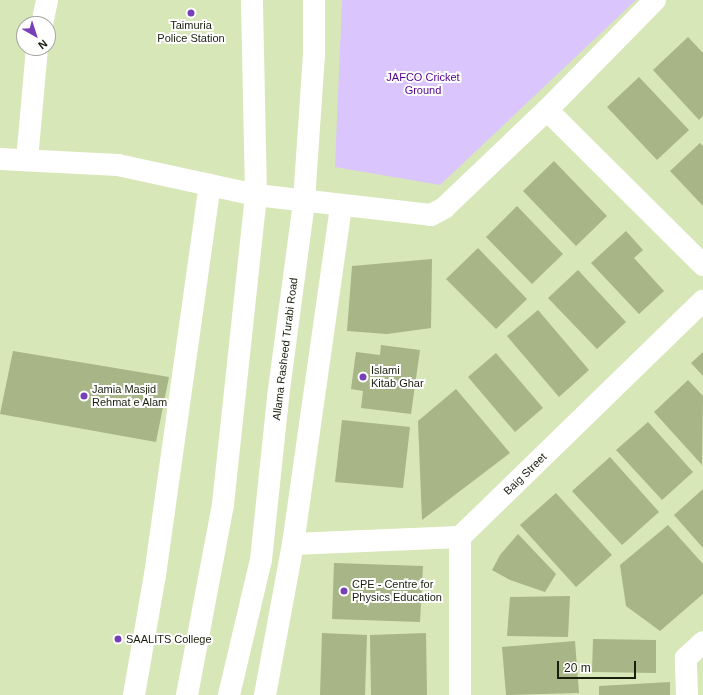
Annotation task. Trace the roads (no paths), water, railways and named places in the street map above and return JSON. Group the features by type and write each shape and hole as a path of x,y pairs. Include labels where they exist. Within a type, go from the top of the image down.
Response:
{"street":[{"path":"44,16 47,0"},
{"path":"187,695 224,504 256,195 252,0"},
{"name":"Allama Rasheed Turabi Road","path":"229,695 261,560 278,397 304,201 314,56 314,0"},
{"path":"0,158 118,165 256,195 341,206 431,215 444,208 547,110 655,0"},
{"path":"27,160 36,56"},
{"path":"547,110 703,265"},
{"path":"134,695 155,575 210,185"},
{"path":"265,695 293,544 341,206"},
{"name":"Baig Street","path":"460,537 703,301"},
{"path":"293,544 460,537 460,695"},
{"path":"687,695 686,658 703,642"}],"place":[{"name":"Taimuria Police Station","path":"191,13"},
{"name":"Islami Kitab Ghar","path":"363,377"},
{"name":"Jamia Masjid Rehmat e Alam","path":"84,396"},
{"name":"CPE - Centre for Physics Education","path":"344,591"},
{"name":"SAALITS College","path":"118,639"}],"park label":[{"name":"JAFCO Cricket Ground","path":"423,84"}]}
